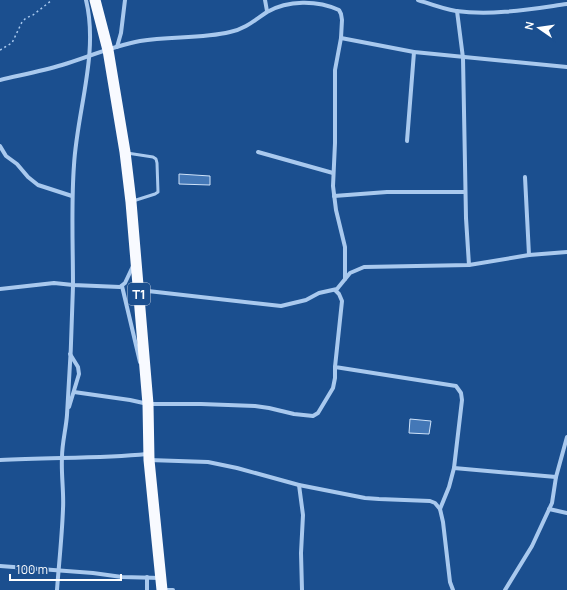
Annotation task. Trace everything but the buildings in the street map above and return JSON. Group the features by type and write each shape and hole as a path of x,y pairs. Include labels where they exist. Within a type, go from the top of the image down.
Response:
{"highway":[{"name":"T1","path":"95,0 112,48 131,202 148,404 148,457 162,590"}],"street":[{"path":"57,590 63,508 62,457 67,415 73,285 72,196 76,138 88,57 90,29 86,0"},
{"path":"112,48 122,33 126,0"},
{"path":"265,0 267,12"},
{"path":"0,80 60,66 112,48 142,41 229,33 242,29 276,7 289,3 319,0"},
{"path":"418,0 437,7 457,11 506,12 567,4"},
{"path":"310,2 328,6 340,11 342,20 341,38 335,70 333,173 334,196 345,247 345,279"},
{"path":"457,11 463,58 465,192 469,265"},
{"path":"341,38 414,52 567,67"},
{"path":"407,141 414,52"},
{"path":"0,146 6,156 18,164 28,177 38,185 72,196"},
{"path":"258,152 333,173"},
{"path":"526,178 529,255"},
{"path":"334,196 387,192 465,192"},
{"path":"139,290 281,306 306,300 320,293 335,290 341,286 350,273 356,269 371,266 469,265 529,255 567,252"},
{"path":"0,289 54,283 117,288 122,286 127,279 135,260"},
{"path":"122,286 138,355 146,379"},
{"path":"74,392 148,404 255,406 294,414 313,416 318,413 332,388 335,378 342,301 339,294 335,290"},
{"path":"67,415 79,371 70,354"},
{"path":"335,367 456,386 462,393 454,468 449,487 440,509"},
{"path":"506,590 532,546 552,503 556,477 567,437"},
{"path":"0,460 62,457 148,457 216,464 237,468 299,485 379,499 430,501 435,503 440,509 443,522 450,582 453,590"},
{"path":"454,468 556,477"},
{"path":"299,485 303,515 301,553 302,590"},
{"path":"549,509 567,513"},
{"path":"0,566 92,573 122,577 161,578"},
{"path":"147,577 147,590"},
{"path":"162,590 173,590"}],"lane":[{"path":"125,152 156,159 157,163 158,192 131,202"}],"path":[{"path":"0,50 12,43 22,22 26,18 33,15 52,0"}]}
